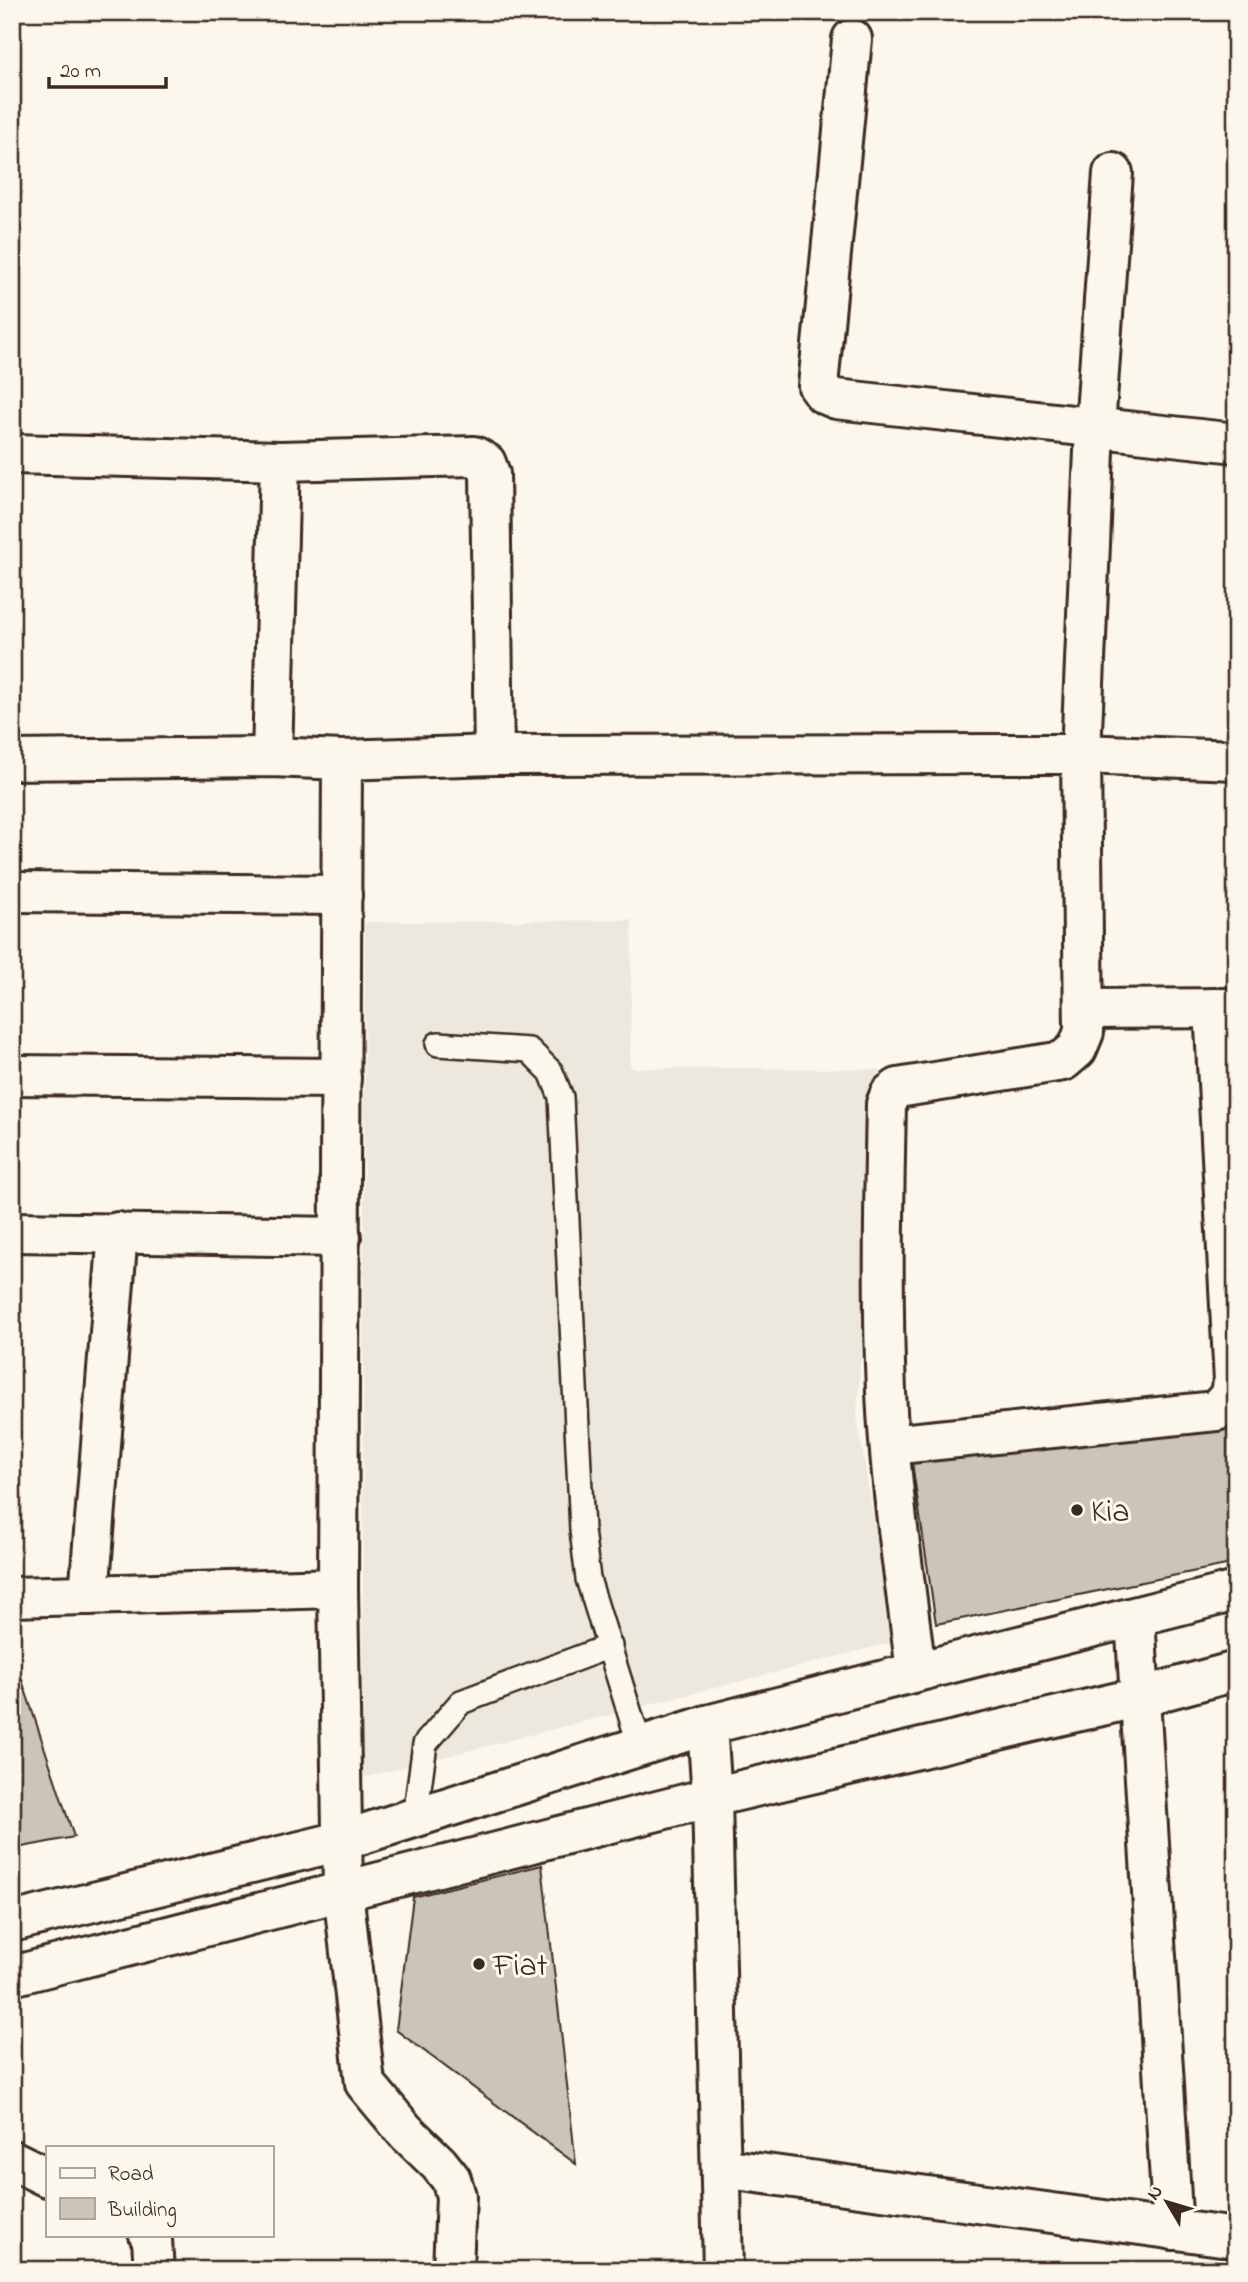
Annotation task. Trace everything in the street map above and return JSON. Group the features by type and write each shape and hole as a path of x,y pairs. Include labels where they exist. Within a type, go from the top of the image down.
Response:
{"street":[{"path":"852,38 818,386 824,394 836,398 1236,443"},
{"path":"916,1672 886,1393 886,1104 890,1094 898,1088 1063,1061 1077,1049 1084,1032 1080,754 1095,428 1114,173"},
{"path":"12,454 280,461 474,456 486,463 489,474 494,755"},
{"path":"272,757 280,461"},
{"path":"12,760 272,757 342,760 494,755 1080,754 1236,760"},
{"path":"342,760 338,1588 343,1891 365,2083 405,2131 451,2179 456,2196 453,2270"},
{"path":"12,892 342,895"},
{"path":"890,1445 1216,1411 1228,1398 1234,1381 1225,1008 1084,1009"},
{"path":"12,1076 341,1077"},
{"path":"12,1232 341,1237"},
{"path":"89,1595 118,1232"},
{"path":"12,1597 338,1588"},
{"path":"12,1922 341,1841 707,1725 1236,1591"},
{"path":"1135,1618 1173,2230"},
{"path":"12,1976 712,1797 1140,1697 1236,1671"},
{"path":"707,1725 712,1797 723,2270"},
{"path":"12,2160 46,2177"},
{"path":"722,2168 1236,2238"},
{"path":"150,2236 154,2270"}],"lane":[{"path":"438,1044 529,1051 551,1072 561,1097 582,1530 589,1579 640,1746"},
{"path":"415,1817 425,1744 461,1702 610,1646"}],"shaded area":[{"path":"632,920 630,1068 879,1069 857,1418 894,1642 362,1778 365,922"}],"building":[{"name":"Kia","path":"1236,1417 1236,1563 936,1624 911,1456"},
{"path":"18,1668 74,1837 12,1849 12,1670"},
{"name":"Fiat","path":"542,1865 576,2164 396,2030 413,1897"}],"place":[{"name":"Kia","path":"1077,1510"},
{"name":"Fiat","path":"479,1964"}]}
